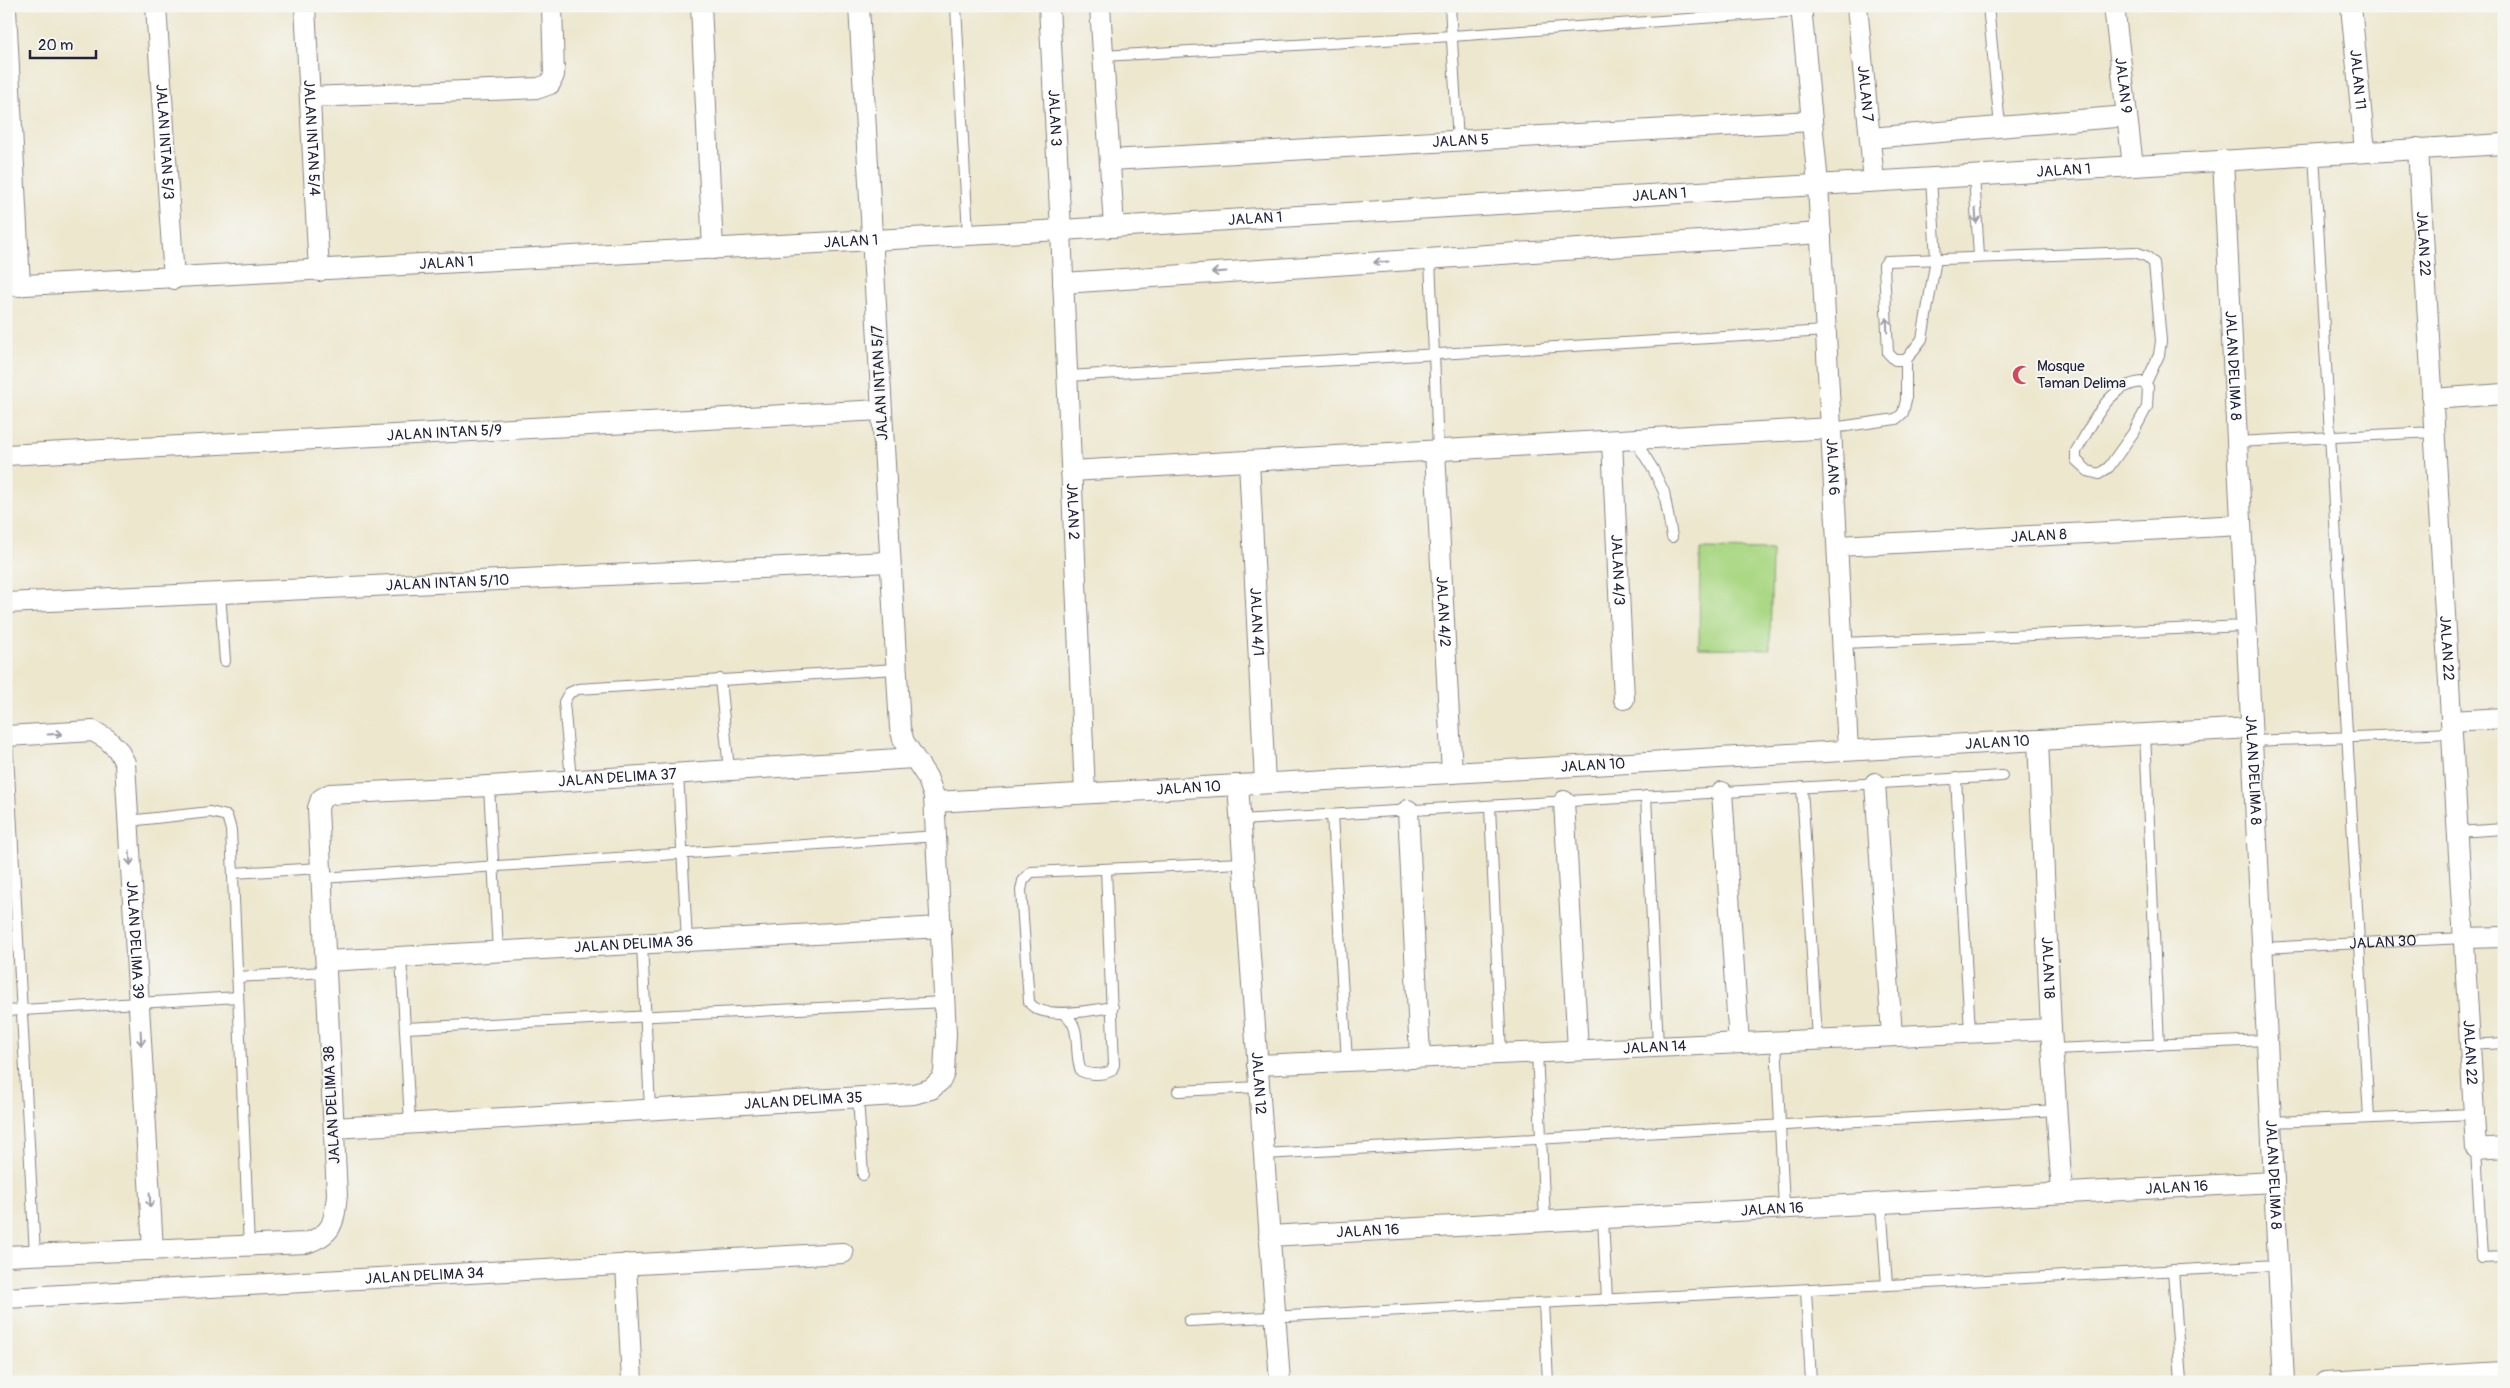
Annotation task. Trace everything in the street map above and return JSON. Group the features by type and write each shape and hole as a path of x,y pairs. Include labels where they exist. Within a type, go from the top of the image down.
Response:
{"street":[{"name":"JALAN INTAN 5/3","path":"156,6 174,279"},
{"name":"JALAN INTAN 5/4","path":"305,6 318,270"},
{"path":"310,98 539,88 550,84 554,75 552,6"},
{"path":"701,6 713,248"},
{"name":"JALAN INTAN 5/7","path":"859,6 900,728 904,742 913,758"},
{"name":"JALAN 3","path":"1049,6 1061,230"},
{"path":"1100,6 1114,227"},
{"name":"JALAN 7","path":"1857,6 1874,181"},
{"name":"JALAN 9","path":"2114,6 2133,166"},
{"name":"JALAN 11","path":"2351,6 2366,152"},
{"name":"JALAN 6","path":"1801,8 1818,184 1848,750"},
{"path":"6,9 13,286"},
{"path":"1870,138 2127,116"},
{"name":"JALAN 5","path":"1110,160 1812,121"},
{"name":"JALAN 1","path":"13,286 174,279 1114,227 2504,144"},
{"name":"JALAN 22","path":"2418,148 2476,1149"},
{"name":"JALAN DELIMA 8","path":"2223,160 2284,1382"},
{"name":"JALAN 2","path":"1061,230 1085,793"},
{"path":"1064,283 1821,233"},
{"path":"2432,399 2504,394"},
{"name":"JALAN INTAN 5/9","path":"6,455 881,410"},
{"path":"1071,471 1832,428"},
{"name":"JALAN 4/3","path":"1612,441 1624,699"},
{"name":"JALAN 4/2","path":"1437,451 1452,773"},
{"name":"JALAN 4/1","path":"1250,461 1265,783"},
{"name":"JALAN 8","path":"1838,546 2241,525"},
{"name":"JALAN INTAN 5/10","path":"6,603 890,562"},
{"path":"2451,727 2504,718"},
{"name":"JALAN DELIMA 39","path":"6,736 92,731 107,739 118,750 125,763 153,1250"},
{"name":"JALAN 10","path":"935,802 2146,734 2252,734"},
{"name":"JALAN 18","path":"2038,740 2051,1028 2062,1194"},
{"name":"JALAN DELIMA 37","path":"321,799 330,794 489,786 913,758"},
{"name":"JALAN DELIMA 35","path":"334,1128 410,1122 914,1094 931,1089 941,1080 944,1073 946,1054 938,836 935,802 926,777 913,758"},
{"path":"1875,783 1892,1036"},
{"name":"JALAN 12","path":"1238,785 1280,1382"},
{"path":"1722,792 1739,1043"},
{"name":"JALAN DELIMA 38","path":"6,1256 249,1247 306,1243 321,1238 331,1226 337,1195 318,808 321,799"},
{"path":"1564,802 1578,1050"},
{"path":"1408,810 1420,1057"},
{"name":"JALAN DELIMA 36","path":"326,966 401,957 941,927"},
{"name":"JALAN 30","path":"2464,938 2504,937"},
{"name":"JALAN 14","path":"1258,1064 2051,1028"},
{"path":"2476,1149 2504,1148"},
{"name":"JALAN 16","path":"1269,1236 2274,1182"},
{"name":"JALAN DELIMA 34","path":"6,1298 843,1253"},
{"path":"626,1264 632,1382"},
{"path":"2325,1382 2504,1372"}],"lane":[{"path":"956,6 968,235"},
{"path":"1450,6 1458,142"},
{"path":"1988,6 2000,126"},
{"path":"1104,56 1452,36 1801,8"},
{"path":"2314,154 2369,1118"},
{"path":"1974,175 1979,256"},
{"path":"1832,428 1896,419 1902,413 1906,400 1906,360 1922,339 1936,259 1931,178"},
{"path":"1906,360 1895,360 1888,354 1884,265 1887,260 2135,252 2146,256 2154,263 2161,341 2159,355 2146,385 2148,387 2148,407 2109,468 2099,474 2088,472 2076,460 2076,452 2112,394 2128,385 2142,382 2146,385"},
{"path":"1430,259 1437,451"},
{"path":"1068,376 1826,331"},
{"path":"2237,442 2434,432"},
{"path":"1634,440 1653,469 1664,492 1672,537"},
{"path":"220,593 226,661"},
{"path":"1843,643 2246,626"},
{"path":"571,780 564,716 564,702 569,693 590,687 896,669"},
{"path":"720,679 729,770"},
{"path":"2252,734 2348,737 2451,727"},
{"path":"2146,734 2159,1045"},
{"path":"6,736 35,1255"},
{"path":"678,773 687,941"},
{"path":"1240,820 2002,776"},
{"path":"1956,778 1970,1032"},
{"path":"489,786 498,952"},
{"path":"1802,787 1818,1039"},
{"path":"1646,796 1658,1046"},
{"path":"1490,806 1501,1054"},
{"path":"128,821 210,812 227,816 231,830 249,1247"},
{"path":"1332,815 1347,1061"},
{"path":"2458,832 2504,829"},
{"path":"233,873 322,873 493,866 938,836"},
{"path":"1113,1007 1064,1014 1036,1009 1029,1002 1021,890 1022,881 1031,872 1243,863"},
{"path":"1064,1014 1071,1018 1075,1026 1081,1071 1086,1074 1105,1074 1111,1071 1114,1065 1113,1007 1106,869"},
{"name":"JALAN 30","path":"2262,948 2464,938"},
{"path":"642,944 650,1109"},
{"path":"401,957 410,1122"},
{"path":"237,977 326,966"},
{"path":"6,1011 238,997"},
{"path":"405,1028 945,1002"},
{"path":"2053,1050 2267,1040"},
{"path":"1776,1041 1784,1208"},
{"path":"2470,1045 2504,1043"},
{"path":"1536,1052 1545,1221"},
{"path":"1178,1091 1259,1086"},
{"path":"858,1097 863,1175"},
{"path":"1264,1154 2057,1110"},
{"path":"2271,1122 2474,1114"},
{"path":"2476,1149 2482,1258 2504,1257"},
{"path":"1881,1203 1887,1285"},
{"path":"1603,1218 1607,1300"},
{"path":"1189,1321 2278,1265"},
{"path":"2173,1270 2180,1382"},
{"path":"1806,1290 1811,1382"},
{"path":"1544,1303 1548,1382"}],"green space":[{"path":"1700,549 1772,550 1770,649 1699,648"}],"place":[{"name":"Mosque Taman Delima","path":"2022,375"}]}
